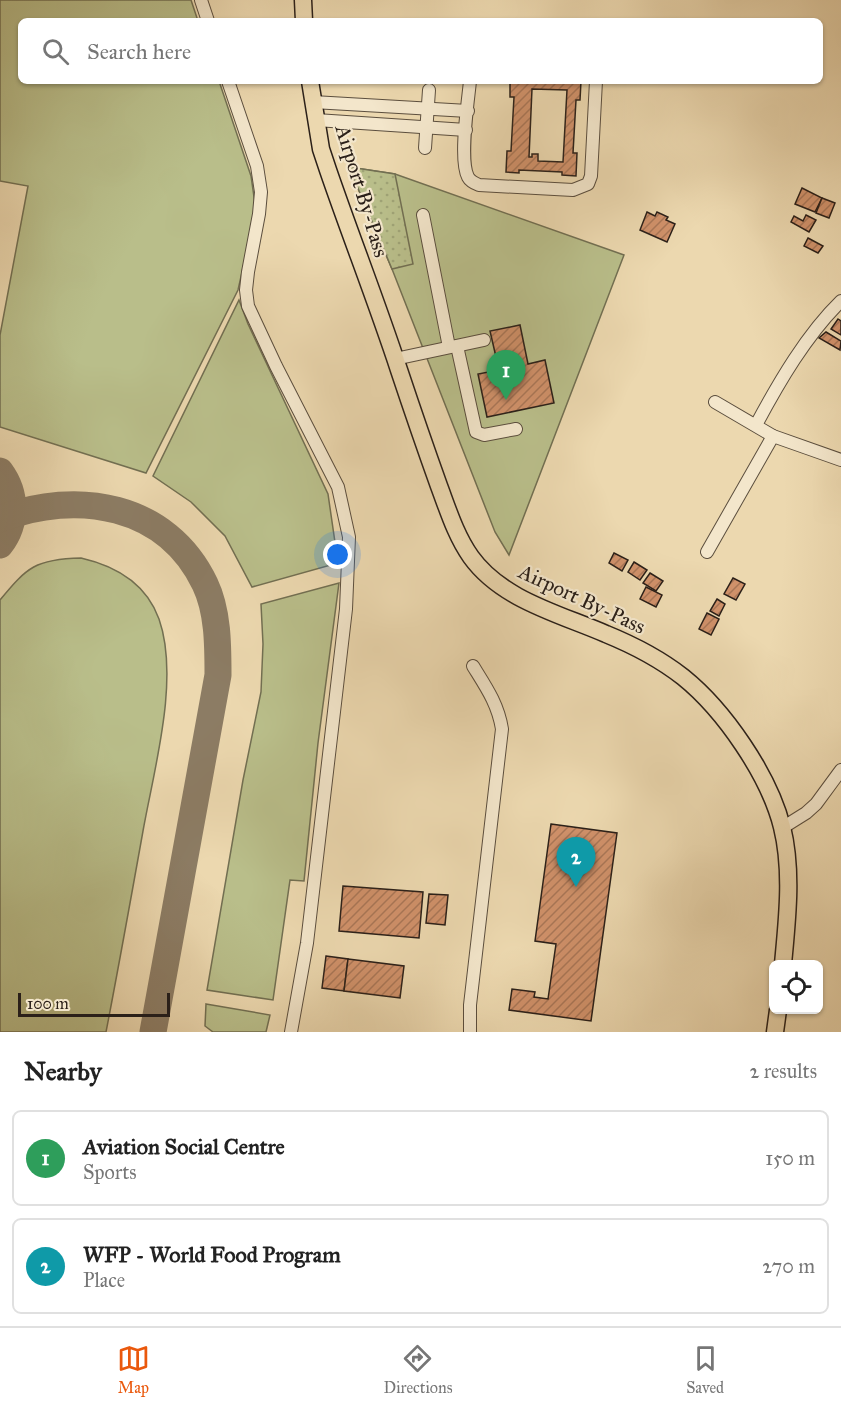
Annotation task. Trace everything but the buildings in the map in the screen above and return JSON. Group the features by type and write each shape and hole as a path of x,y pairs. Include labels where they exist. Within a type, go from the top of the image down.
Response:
{"main road":[{"path":"303,0 304,18"},
{"name":"Airport By-Pass","path":"310,84 321,149 421,438 459,538 483,572 500,586 527,601 614,637 657,658 685,679 715,710 749,755 768,790 782,828 787,875 787,926 783,960"},
{"path":"775,1032 777,1014"}],"street":[{"path":"201,0 207,18"},
{"path":"229,84 257,166 261,192 248,272 246,290 248,306 338,487 349,537 346,609 307,943 291,1032"},
{"path":"470,84 464,166 468,178 473,183 579,189 588,184 591,176 596,84"},
{"path":"425,148 429,90"},
{"path":"313,102 468,111"},
{"path":"374,124 376,106"},
{"path":"316,120 466,130"},
{"path":"423,215 453,346 476,432 484,435 516,429"},
{"path":"756,425 787,369 822,319 841,301"},
{"path":"395,359 484,340"},
{"path":"715,402 773,436 841,460"},
{"path":"706,552 773,436"},
{"path":"470,1032 470,1005 502,729 492,695 473,666"},
{"path":"782,828 816,804 841,770"}],"green space":[{"path":"0,0 191,0 197,18 18,18 18,84 220,84 251,176 255,204 238,290 146,473 0,427 0,335 28,186 0,181"},
{"path":"349,167 395,174 624,255 509,555 495,532 392,269"},
{"path":"349,167 395,174 413,264 392,269"},
{"path":"239,300 248,324 328,494 338,563 252,587 225,536 191,502 153,476"},
{"path":"81,558 118,571 138,586 153,606 165,643 167,669 163,724 106,1032 0,1032 0,600 26,572 34,567 53,560"},
{"path":"339,583 318,743 304,881 290,880 273,1000 207,990 243,780 261,692 263,644 261,604"},
{"path":"206,1004 270,1015 266,1032 213,1032 205,1026"}],"taxiway":[{"path":"0,471 10,489 13,508 10,527 0,545"},
{"path":"0,519 29,510 59,505 89,505 117,510 144,520 168,536 188,557 205,584 213,605 218,675 153,1032"}],"place":[{"name":"Aviation Social Centre","path":"506,400"},
{"name":"WFP - World Food Program","path":"576,887"}]}
